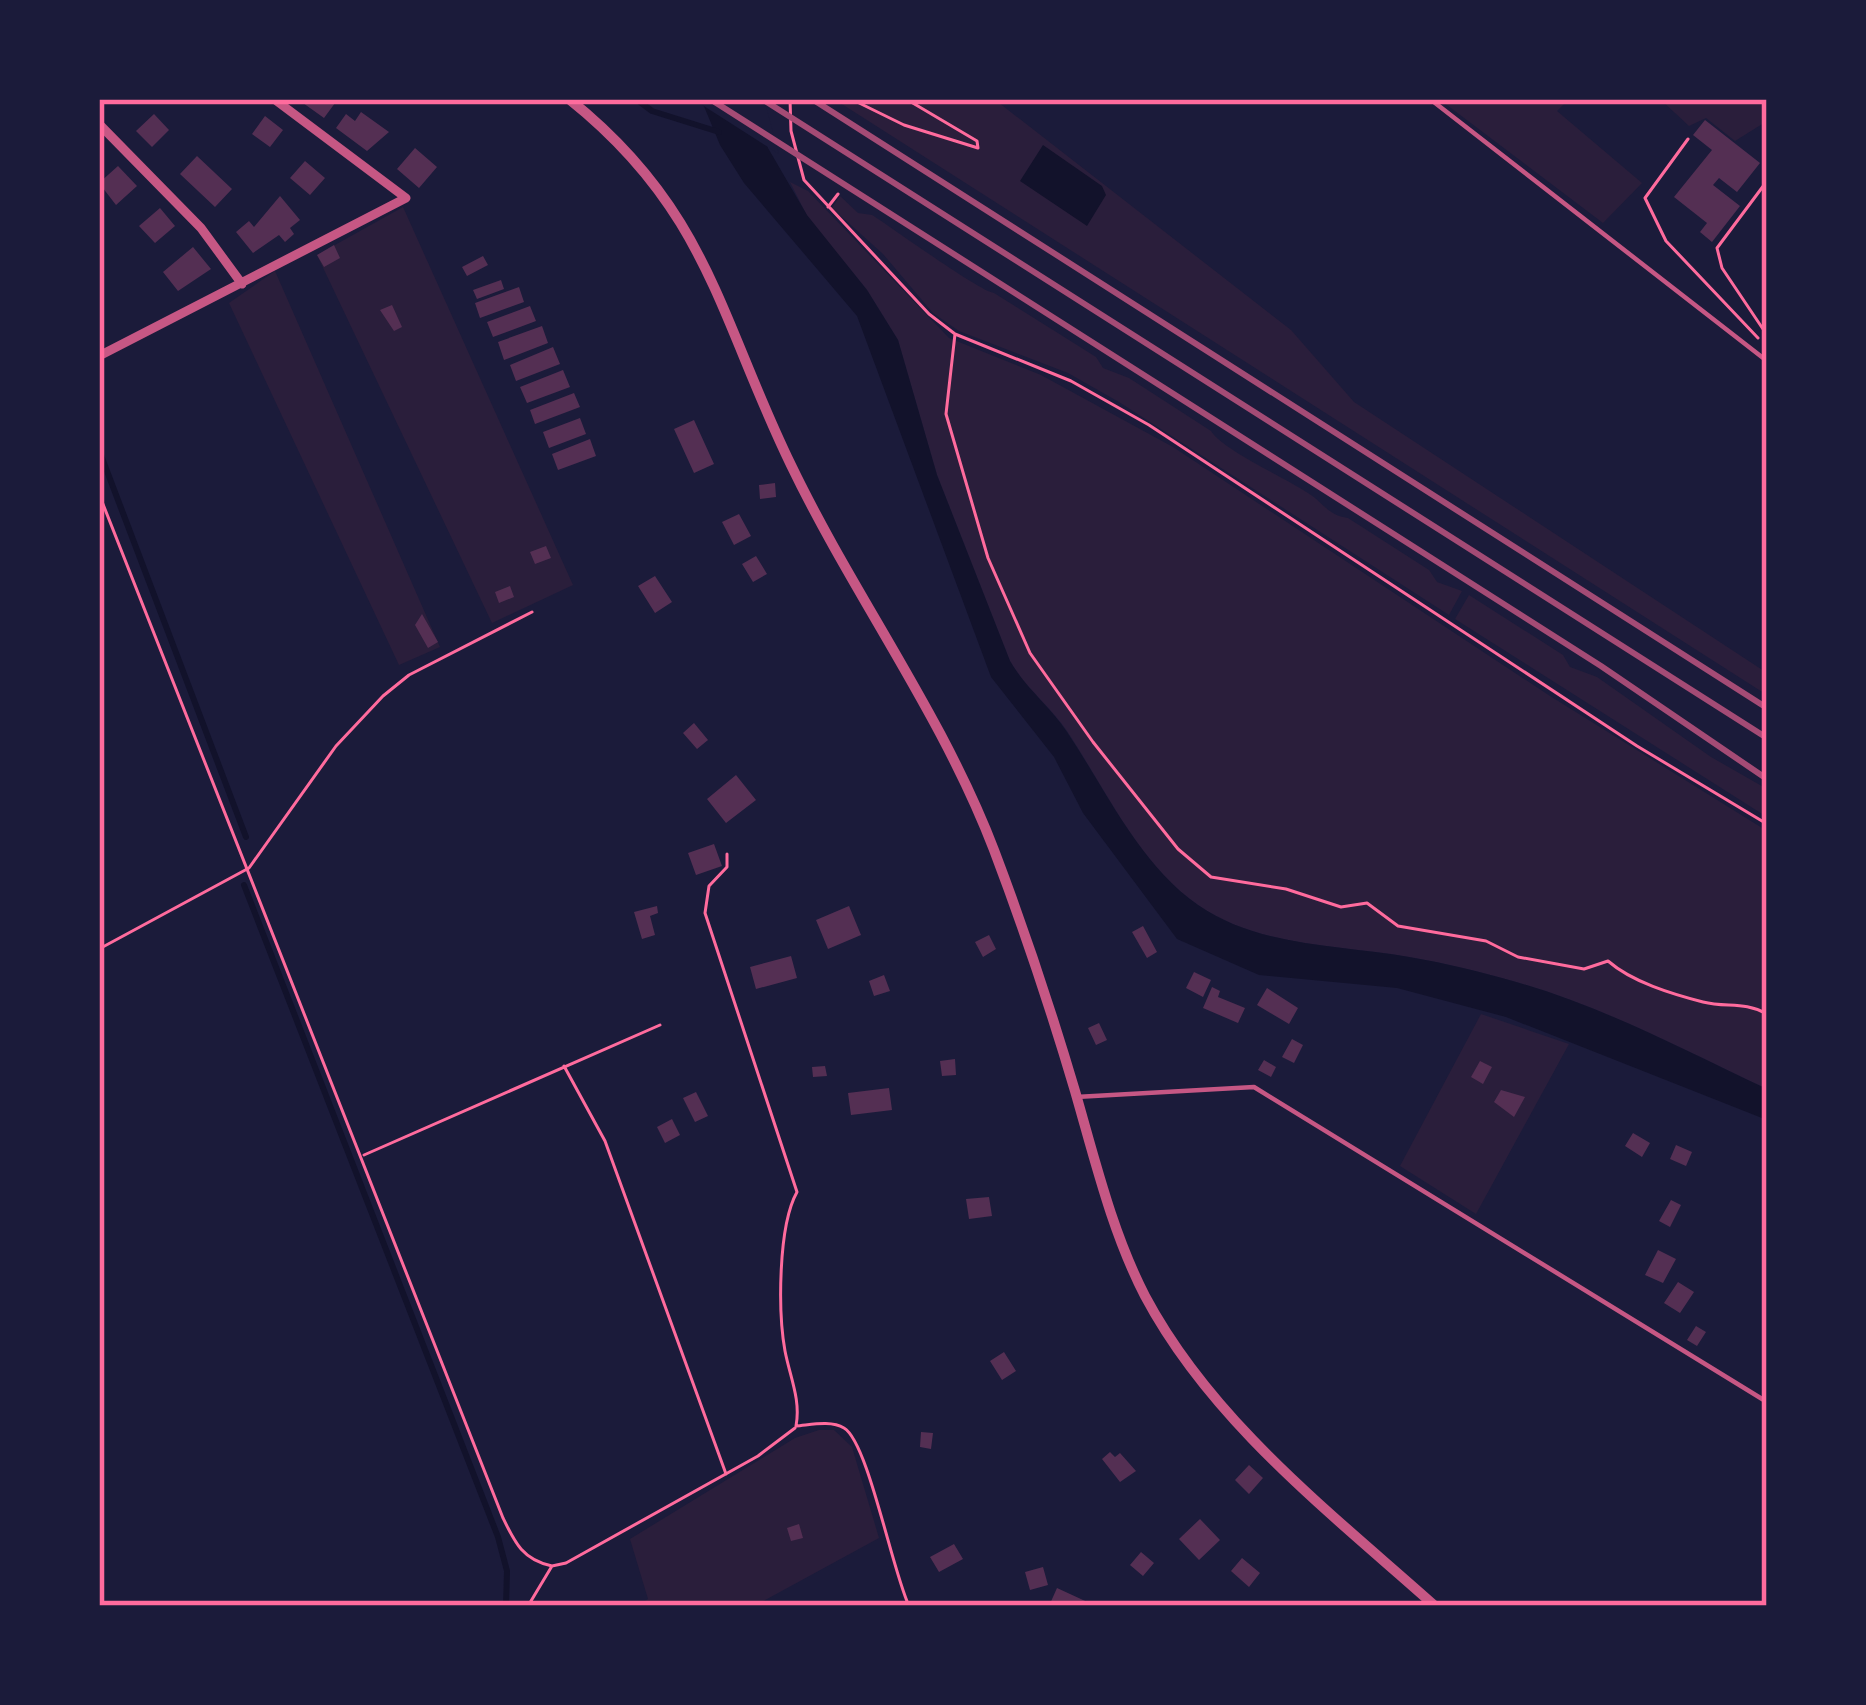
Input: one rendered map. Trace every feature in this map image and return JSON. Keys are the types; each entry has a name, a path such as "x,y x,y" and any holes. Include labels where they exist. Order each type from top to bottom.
{"street":[{"path":"99,356 406,198 274,99"},
{"path":"569,99 635,157 711,271 791,466 976,808 1129,1261 1165,1330 1264,1450 1435,1606"},
{"path":"99,124 201,228 242,284"}],"lane":[{"path":"1430,99 1767,361"},
{"path":"1076,1096 1254,1087 1767,1402"}],"path":[{"path":"790,99 791,131 804,181 955,334 1071,381 1149,424 1637,746 1767,824"},
{"path":"851,99 904,124 978,148 976,141 906,99"},
{"path":"1688,140 1645,198 1666,241 1767,348"},
{"path":"1767,181 1717,248 1722,268 1767,335"},
{"path":"827,208 838,194"},
{"path":"955,334 945,393 952,449 988,558 1030,653 1160,828 1211,877 1286,889 1341,908 1367,903 1399,926 1486,941 1518,957 1565,967 1584,969 1608,961 1624,975 1680,997 1745,1003 1767,1014"},
{"path":"99,494 503,1518 518,1548 535,1562 566,1563 787,1438 796,1426 800,1409 781,1320 784,1216 796,1192 705,913 709,886 727,867 727,854"},
{"path":"99,949 249,868 357,719 402,679 532,612"},
{"path":"362,1155 660,1025"},
{"path":"564,1066 605,1141 726,1474"},
{"path":"796,1426 832,1424 861,1445 892,1569 909,1606"},
{"path":"528,1606 552,1566"}],"shaded area":[{"path":"701,99 758,99 768,148 807,215 867,290 898,340 937,475 1010,661 1067,732 1141,848 1177,888 1221,919 1273,937 1449,965 1580,1004 1767,1089 1767,1120 1506,1017 1397,988 1259,975 1177,939 1083,813 1054,757 991,677 857,316 744,183 720,145"},
{"path":"834,99 994,99 1291,330 1354,402 1767,673 1767,695"},
{"path":"1439,99 1569,99 1557,111 1642,183 1603,223"},
{"path":"1660,99 1767,99 1767,121 1735,141 1706,118 1689,126"},
{"path":"1043,145 1102,186 1106,195 1087,226 1020,181"},
{"path":"790,182 808,191 949,338 1041,375 1173,447 1550,696 1767,831 1767,1089 1643,1030 1548,992 1436,962 1273,937 1221,919 1177,888 1141,847 1067,731 1010,661 937,475 898,340 867,290 807,216"},
{"path":"840,196 858,213 872,215 1096,357 1103,368 1129,378 1241,455 1429,570 1437,582 1462,591 1449,615 1119,402 1068,373 959,331 933,313 883,254 832,208"},
{"path":"403,207 573,585 492,623 317,255"},
{"path":"275,271 440,647 399,665 229,303"},
{"path":"1469,595 1563,655 1570,667 1597,677 1711,757 1767,789 1767,817 1455,619"},
{"path":"1481,1014 1569,1044 1476,1214 1400,1166"},
{"path":"834,1430 852,1447 879,1538 754,1606 637,1606 648,1599 630,1539 795,1438"}],"pier":[{"path":"764,99 779,154 696,101"}],"building":[{"path":"306,99 338,99 324,118 303,103"},
{"path":"361,112 389,132 367,151 336,128 346,114 355,121"},
{"path":"154,114 169,130 152,147 136,131"},
{"path":"265,116 283,130 270,147 252,134"},
{"path":"1705,120 1760,163 1737,192 1719,178 1713,185 1740,206 1712,242 1700,232 1707,223 1674,197 1712,150 1693,135"},
{"path":"415,148 437,167 419,188 397,169"},
{"path":"197,156 232,189 215,207 180,174"},
{"path":"305,161 325,178 310,195 290,178"},
{"path":"118,166 137,186 116,205 99,183"},
{"path":"280,196 300,220 290,228 294,234 285,242 279,235 253,253 236,232 249,221 254,227"},
{"path":"160,208 175,226 155,243 139,226"},
{"path":"334,245 340,258 324,267 317,255"},
{"path":"193,247 211,269 178,291 163,272"},
{"path":"483,256 488,265 467,276 462,267"},
{"path":"501,280 504,289 477,299 473,290"},
{"path":"519,287 524,302 480,318 475,303"},
{"path":"392,305 402,327 394,331 380,310"},
{"path":"530,306 536,321 493,337 487,322"},
{"path":"542,326 548,343 504,360 498,342"},
{"path":"553,347 560,364 516,381 510,365"},
{"path":"563,370 570,387 527,403 520,387"},
{"path":"574,393 580,407 535,424 530,410"},
{"path":"580,418 586,434 549,448 543,432"},
{"path":"694,420 714,464 694,473 674,429"},
{"path":"590,439 596,456 558,470 552,454"},
{"path":"775,483 776,497 760,499 759,485"},
{"path":"739,514 751,536 734,545 722,522"},
{"path":"546,546 551,558 535,564 530,552"},
{"path":"756,556 767,574 753,582 742,564"},
{"path":"655,576 672,602 655,613 638,586"},
{"path":"510,586 514,597 499,603 495,592"},
{"path":"422,614 438,642 428,648 415,625"},
{"path":"694,723 708,740 697,749 683,733"},
{"path":"736,775 756,800 726,823 707,799"},
{"path":"714,844 722,866 696,875 688,853"},
{"path":"657,906 658,913 650,916 655,935 642,939 634,912"},
{"path":"849,906 861,935 828,949 816,920"},
{"path":"1143,926 1157,952 1147,958 1132,932"},
{"path":"989,935 996,949 983,957 975,942"},
{"path":"791,956 797,978 756,989 750,967"},
{"path":"1194,972 1211,980 1203,997 1186,988"},
{"path":"884,975 890,991 874,996 869,981"},
{"path":"1212,987 1220,991 1218,997 1245,1008 1238,1023 1203,1008"},
{"path":"1267,988 1298,1008 1289,1024 1257,1005"},
{"path":"1099,1023 1107,1040 1096,1045 1088,1028"},
{"path":"1292,1039 1303,1045 1294,1063 1282,1057"},
{"path":"955,1059 956,1075 942,1076 940,1061"},
{"path":"1264,1060 1276,1067 1271,1077 1258,1070"},
{"path":"1480,1061 1492,1067 1483,1084 1471,1077"},
{"path":"825,1066 827,1076 813,1077 812,1067"},
{"path":"889,1088 892,1110 851,1115 848,1093"},
{"path":"1501,1090 1525,1097 1514,1117 1494,1102"},
{"path":"696,1092 708,1116 695,1122 683,1098"},
{"path":"672,1119 680,1135 665,1143 657,1127"},
{"path":"1633,1133 1650,1143 1642,1157 1625,1146"},
{"path":"1676,1145 1692,1152 1686,1166 1670,1159"},
{"path":"989,1197 992,1216 969,1219 966,1199"},
{"path":"1671,1200 1681,1205 1670,1227 1659,1221"},
{"path":"1658,1250 1676,1259 1663,1283 1645,1275"},
{"path":"1678,1282 1694,1292 1680,1313 1664,1303"},
{"path":"1696,1326 1706,1332 1697,1346 1687,1340"},
{"path":"1004,1352 1016,1371 1002,1380 990,1361"},
{"path":"921,1432 933,1433 931,1449 920,1447"},
{"path":"1110,1452 1115,1457 1120,1453 1136,1471 1120,1482 1102,1459"},
{"path":"1249,1465 1263,1478 1249,1494 1235,1480"},
{"path":"1200,1519 1220,1540 1199,1560 1179,1539"},
{"path":"799,1524 803,1538 791,1541 787,1528"},
{"path":"954,1544 963,1559 939,1572 930,1557"},
{"path":"1141,1552 1154,1563 1143,1576 1130,1565"},
{"path":"1242,1558 1260,1573 1249,1587 1231,1571"},
{"path":"1043,1567 1048,1585 1030,1590 1025,1572"},
{"path":"1057,1588 1096,1606 1049,1606"}],"waterway":[{"path":"636,99 652,111 719,132"},
{"path":"99,450 246,837"},
{"path":"244,885 498,1537 507,1571 506,1606"}],"railway":[{"path":"710,99 1601,666 1767,779"},
{"path":"762,99 1767,738"},
{"path":"812,99 1767,708"}]}
